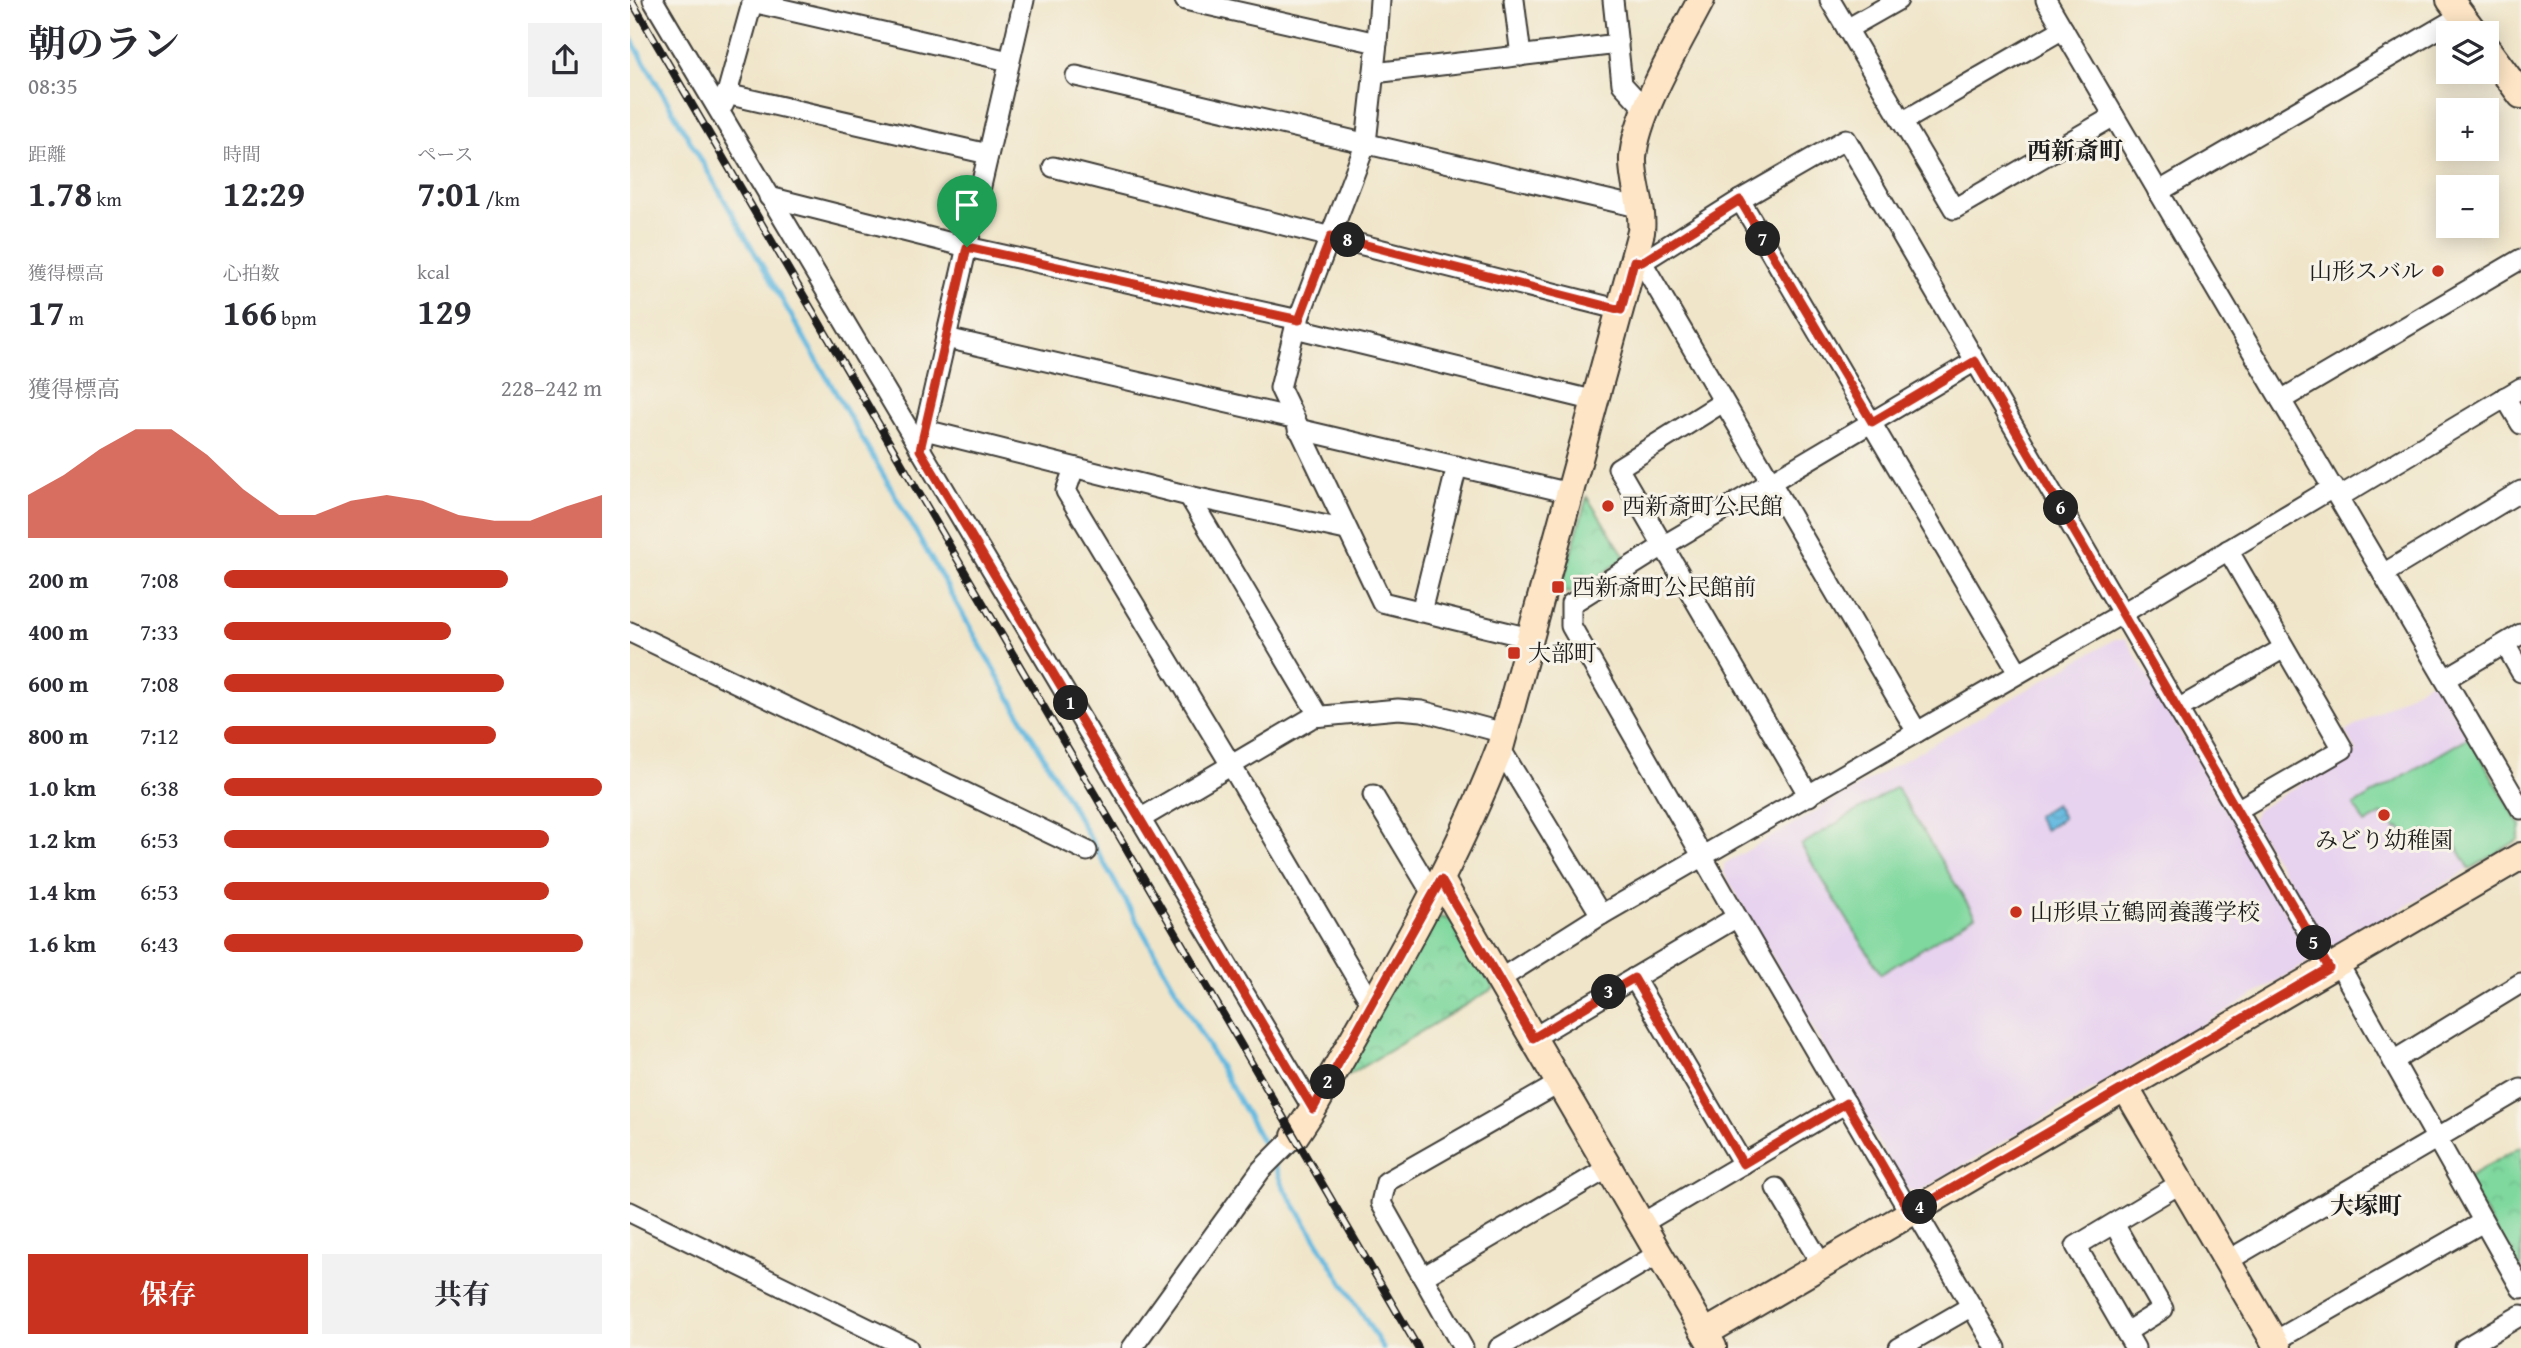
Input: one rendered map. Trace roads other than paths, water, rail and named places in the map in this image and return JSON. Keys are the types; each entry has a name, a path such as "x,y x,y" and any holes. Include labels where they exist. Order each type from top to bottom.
{"street":[{"path":"653,0 1313,1109"},
{"path":"920,450 1024,0"},
{"path":"1185,0 1377,43"},
{"path":"1380,0 1366,143 1297,324 1280,388 1382,602 1530,638"},
{"path":"1514,0 1521,56"},
{"path":"1613,0 1622,84 1646,110"},
{"path":"1132,1348 1261,1170 1295,1136 1313,1109 1437,888 1474,812 1502,741 1621,310 1638,261 1642,208 1633,159 1638,132 1646,110 1701,0"},
{"path":"1829,0 1954,209 2114,116"},
{"path":"1847,29 1898,0"},
{"path":"2046,0 2521,809"},
{"path":"721,116 752,1 1010,61"},
{"path":"2158,192 2463,16"},
{"path":"1902,122 2063,29"},
{"path":"1374,73 1618,44"},
{"path":"2499,65 2521,95"},
{"path":"1076,76 1642,208"},
{"path":"726,94 988,154"},
{"path":"1638,261 1846,139 2237,810 2393,1061 2521,1288"},
{"path":"1053,167 1621,310"},
{"path":"769,197 967,247 1297,324 1596,401"},
{"path":"1740,200 2018,672"},
{"path":"2281,400 2521,260"},
{"path":"1638,261 1917,732"},
{"path":"946,338 1570,492"},
{"path":"1975,361 1663,545 1571,604 1571,626 1846,1103 1996,1348"},
{"path":"1500,979 1601,915 2228,550 2513,392 2521,424"},
{"path":"1723,402 1618,468 1809,796"},
{"path":"925,430 1189,496 1346,530"},
{"path":"1422,612 1457,466"},
{"path":"1074,468 1066,491 1372,1005"},
{"path":"2383,574 2521,491"},
{"path":"1189,496 1319,716"},
{"path":"2228,550 2343,749 2237,810"},
{"path":"630,632 1087,851"},
{"path":"2445,679 2513,639 2521,672"},
{"path":"2178,709 2284,648"},
{"path":"1140,819 1313,717 1398,709 1422,711 1502,741 1601,915"},
{"path":"1373,795 1500,979 1706,1342 1822,1265 2521,856"},
{"path":"1533,1038 1737,917"},
{"path":"1634,978 1743,1164"},
{"path":"2393,1061 2521,983"},
{"path":"1463,1348 1381,1203 1386,1182 1559,1084"},
{"path":"2125,1087 2276,1346 2483,1222"},
{"path":"2227,1261 2521,1089"},
{"path":"1641,1224 1846,1103"},
{"path":"1423,1277 1608,1168"},
{"path":"2114,1224 2163,1309 2131,1340 2076,1246 2181,1183"},
{"path":"1776,1188 1822,1265"},
{"path":"630,1212 908,1348"},
{"path":"1499,1348 1658,1254"},
{"path":"1899,1348 1972,1306"},
{"path":"2465,1348 2521,1315"}],"water":[{"path":"2055,804 2063,818 2045,830 2036,816"}],"waterway":[{"path":"630,37 888,483 1270,1155"},
{"path":"1274,1164 1283,1186 1383,1348"}],"railway":[{"path":"631,0 1418,1348"}],"place":[{"name":"山形スバル","path":"2438,271"},
{"name":"西新斎町公民館","path":"1608,506"},
{"name":"西新斎町公民館前","path":"1558,587"},
{"name":"大部町","path":"1514,653"},
{"name":"みどり幼稚園","path":"2384,815"},
{"name":"山形県立鶴岡養護学校","path":"2016,912"}],"district":[{"name":"西新斎町","path":"2075,151"},
{"name":"大塚町","path":"2366,1206"}]}
